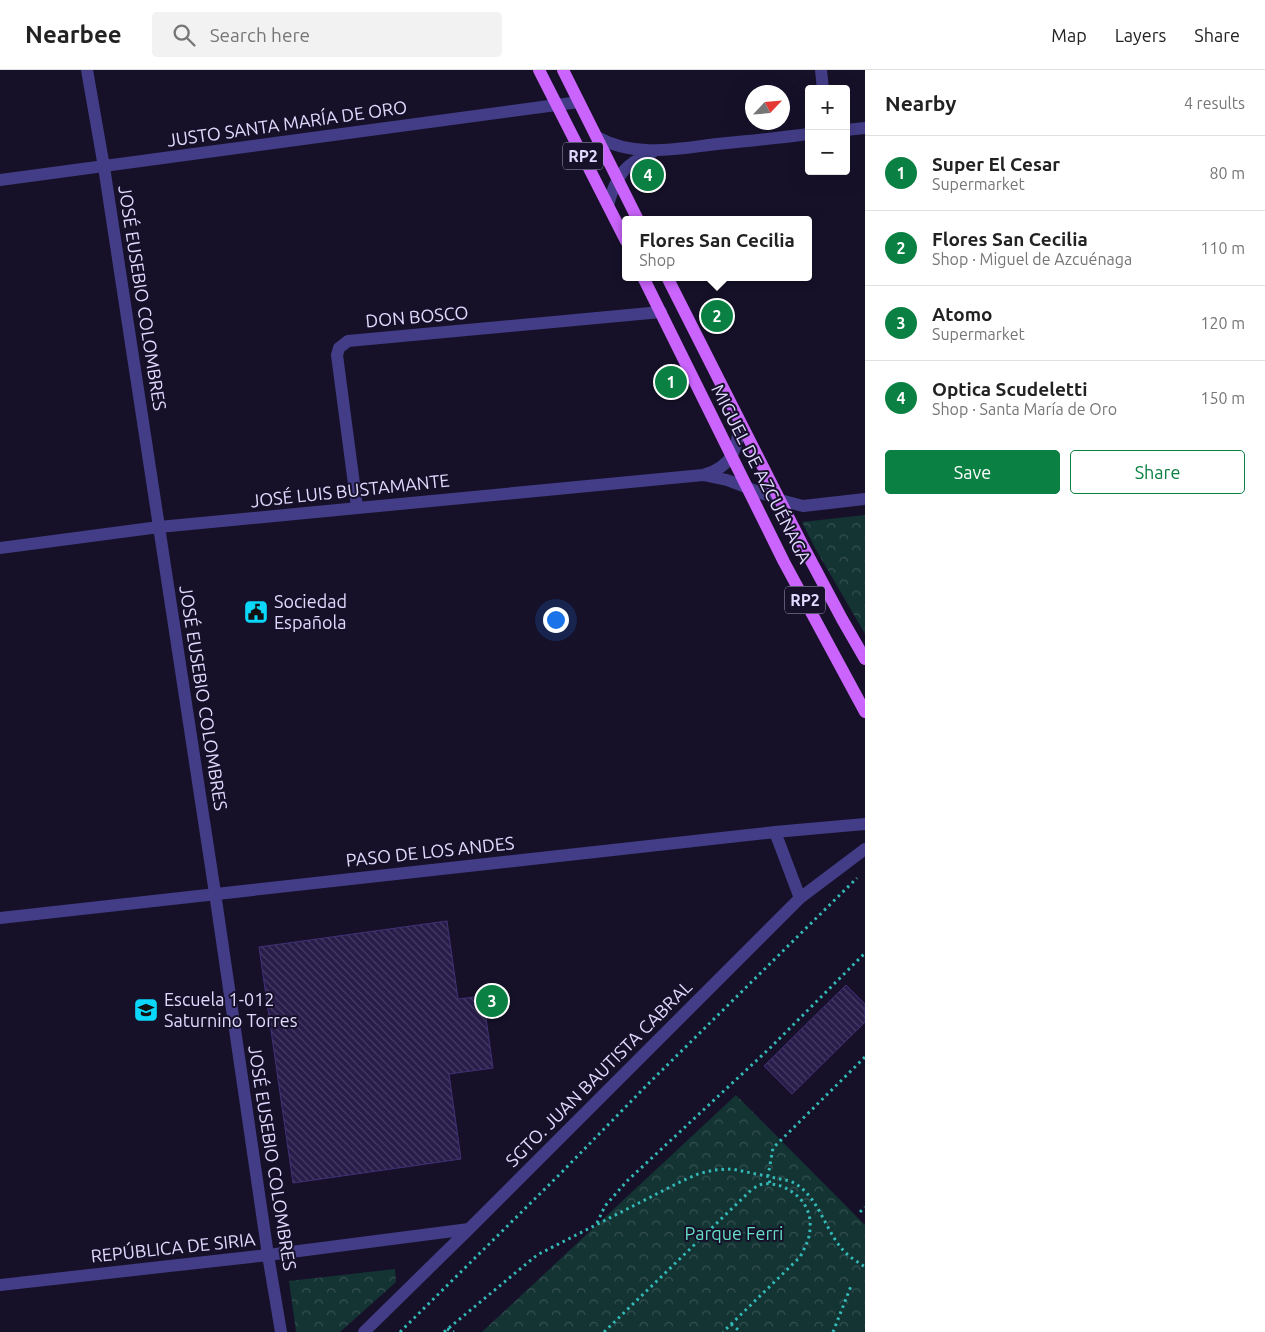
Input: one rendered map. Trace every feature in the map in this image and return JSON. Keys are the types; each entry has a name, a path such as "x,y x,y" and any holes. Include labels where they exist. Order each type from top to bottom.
{"main road":[{"name":"RP2","path":"539,70 622,233"},
{"name":"RP2","path":"563,70 636,216"},
{"name":"MIGUEL DE AZCUÉNAGA","path":"646,281 784,562 865,712"},
{"name":"MIGUEL DE AZCUÉNAGA","path":"669,281 780,500 842,619 865,658"}],"street":[{"name":"JOSÉ EUSEBIO COLOMBRES","path":"87,70 104,167 281,1332"},
{"path":"821,70 823,85"},
{"name":"JUSTO SANTA MARÍA DE ORO","path":"0,180 579,102"},
{"path":"850,130 865,128"},
{"path":"597,137 626,148 655,151 805,134"},
{"path":"608,205 618,178 627,167 632,162 655,151"},
{"name":"DON BOSCO","path":"356,507 337,354 339,348 348,341 661,312"},
{"path":"732,456 739,433 738,418"},
{"name":"JOSÉ LUIS BUSTAMANTE","path":"0,548 159,527 703,475 714,472 732,456"},
{"name":"JOSÉ LUIS BUSTAMANTE","path":"703,475 727,480 780,500 803,506 865,499"},
{"name":"PASO DE LOS ANDES","path":"0,918 775,832 865,824"},
{"path":"775,832 800,898"},
{"name":"SGTO. JUAN BAUTISTA CABRAL","path":"364,1332 800,898 865,848"},
{"name":"REPÚBLICA DE SIRIA","path":"0,1284 268,1255 469,1229"}],"path":[{"path":"400,1332 861,874"},
{"path":"597,1224 605,1206 627,1181 770,1048 865,954"},
{"path":"770,1183 768,1176 773,1148 865,1057"},
{"path":"445,1330 537,1255 682,1181 714,1170 732,1169 799,1184 809,1195 843,1250 865,1267"},
{"path":"604,1332 746,1194 759,1185 770,1183 787,1188 802,1200 809,1214 808,1241 800,1256 723,1332"},
{"path":"860,1212 865,1207"},
{"path":"833,1332 852,1286"},
{"path":"731,1324 741,1332"},
{"path":"445,1330 454,1332"}],"green space":[{"path":"865,515 865,634 802,522"},
{"name":"Parque Ferri","path":"736,1095 865,1225 865,1332 482,1332"},
{"path":"395,1269 396,1282 340,1332 296,1332 289,1281"}],"building":[{"path":"447,921 458,999 483,996 493,1068 449,1074 461,1159 293,1183 259,947"},
{"path":"846,985 865,1004 865,1022 792,1094 764,1066"}],"place":[{"name":"Optica Scudeletti","path":"648,175"},
{"name":"Flores San Cecilia","path":"717,316"},
{"name":"Super El Cesar","path":"671,382"},
{"name":"Sociedad Española","path":"256,612"},
{"name":"Atomo","path":"492,1001"},
{"name":"Escuela 1-012 Saturnino Torres","path":"146,1010"}]}
